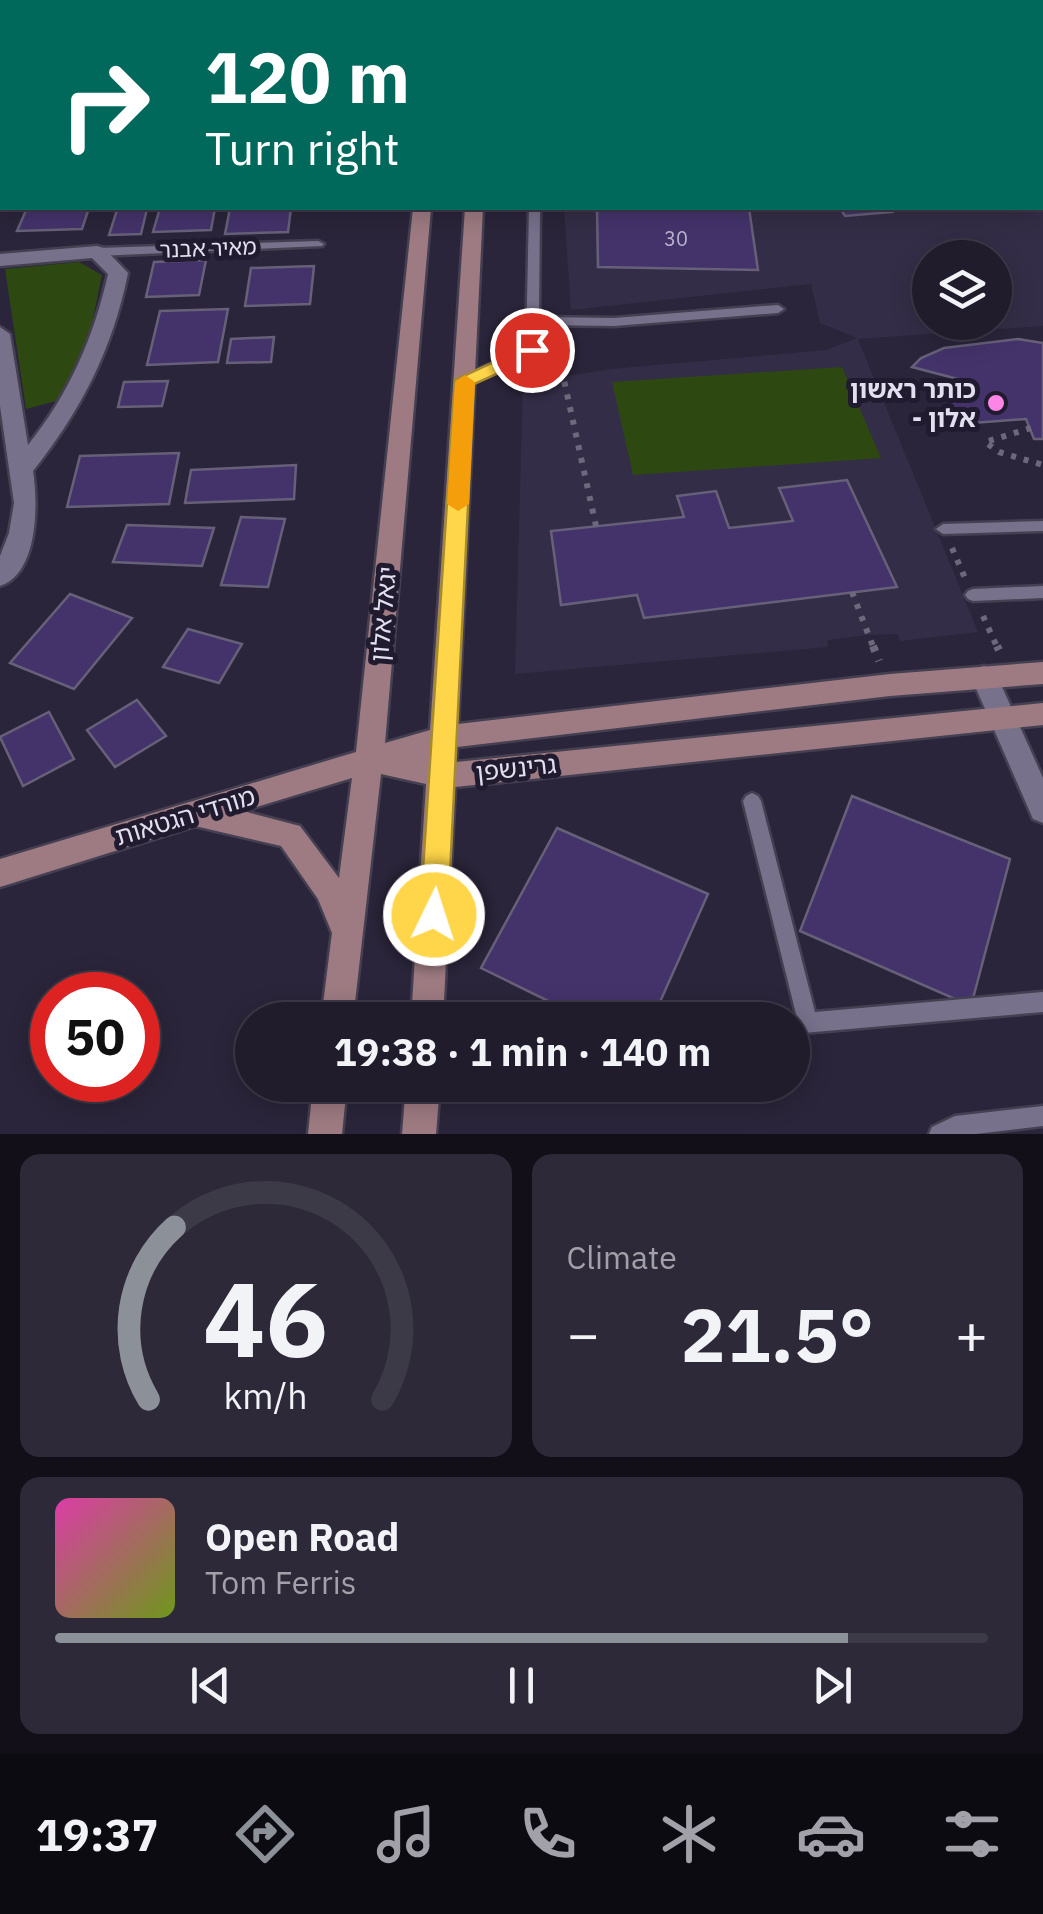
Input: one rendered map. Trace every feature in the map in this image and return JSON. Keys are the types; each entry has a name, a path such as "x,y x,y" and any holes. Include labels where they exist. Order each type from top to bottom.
{"main road":[{"name":"יגאל אלון","path":"338,1002 369,758 422,210"},
{"path":"428,1002 474,210"},
{"name":"גרינשפן","path":"369,758 445,737 890,685 1043,672"},
{"name":"גרינשפן","path":"369,758 444,776 1043,714"},
{"name":"מורדי הגטאות","path":"0,872 369,758"},
{"path":"192,813 290,835 330,890 346,929"},
{"path":"325,1134 328,1102"},
{"path":"419,1134 422,1102"}],"street":[{"name":"מאיר אבנר","path":"0,260 97,252"},
{"path":"22,468 55,430 75,398 104,330 118,273 97,252"},
{"path":"0,334 22,468 24,529 16,554 0,576"},
{"path":"984,677 1043,810"}],"lane":[{"path":"465,380 532,350 534,210"},
{"name":"מאיר אבנר","path":"97,252 318,244"},
{"path":"532,321 614,322 778,308"},
{"path":"943,529 1043,526"},
{"path":"974,595 1043,592"},
{"path":"752,801 795,1002"},
{"path":"810,1022 1043,1002"},
{"path":"939,1134 955,1126 1043,1116"}],"path":[{"path":"578,210 597,212"},
{"path":"561,321 562,371 596,526"},
{"path":"1031,428 985,442 999,452 1043,466"},
{"path":"852,592 890,685"}],"shaded area":[{"path":"564,210 1043,210 1043,326 1012,328 1012,240 912,240 912,335 858,339 978,632 900,641 898,634 868,635 827,640 828,647 515,674 523,383 612,369 826,350 857,338 820,323 811,284 571,310"}],"green space":[{"path":"79,262 102,275 90,333 64,399 26,409 5,269"},
{"path":"842,367 881,458 633,475 612,382"}],"building":[{"path":"26,210 88,210 82,229 17,231"},
{"path":"117,210 147,210 141,234 109,235"},
{"path":"159,210 215,210 211,230 153,232"},
{"path":"230,210 291,210 288,232 225,234"},
{"path":"597,210 749,210 758,270 598,267"},
{"path":"841,210 892,212 845,216"},
{"path":"206,260 199,295 146,297 154,262"},
{"path":"314,266 310,304 245,306 251,268"},
{"path":"228,309 218,362 147,365 160,311"},
{"path":"274,337 271,362 227,363 231,339"},
{"name":"כותר ראשון - אלון","path":"1012,340 1043,343 1043,439 1034,439 1026,419 960,424 942,387 973,383 912,367 921,358 944,348"},
{"path":"168,381 162,406 118,407 124,382"},
{"path":"179,453 169,504 67,507 80,456"},
{"path":"296,465 294,499 185,503 191,470"},
{"path":"847,480 897,587 644,618 637,595 561,605 551,531 684,517 677,496 716,491 729,528 793,521 779,488"},
{"path":"241,517 285,519 268,587 221,585"},
{"path":"127,525 214,528 202,566 113,562"},
{"path":"70,594 132,618 74,689 10,663"},
{"path":"188,629 242,644 219,683 163,667"},
{"path":"137,700 166,736 115,767 87,730"},
{"path":"49,712 74,759 23,786 0,737"},
{"path":"852,796 1010,859 971,1006 800,931"},
{"path":"557,828 708,894 660,1002 550,1002 481,968"}],"slow traffic":[{"path":"458,504 465,382"}],"place":[{"name":"כותר ראשון - אלון","path":"996,403"}],"route":[{"path":"434,915 465,380 532,350"}]}
